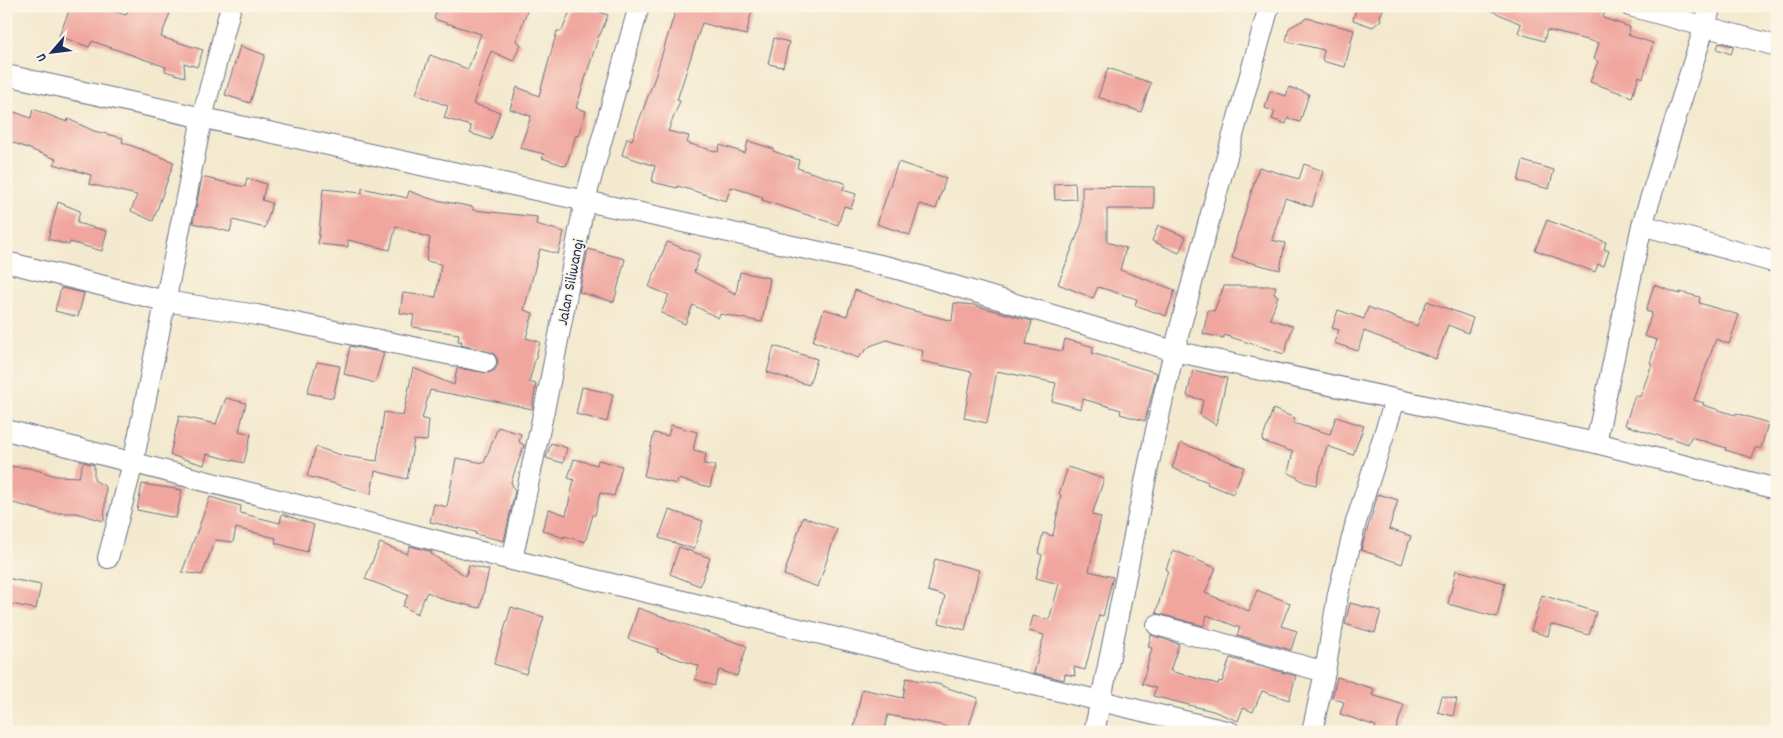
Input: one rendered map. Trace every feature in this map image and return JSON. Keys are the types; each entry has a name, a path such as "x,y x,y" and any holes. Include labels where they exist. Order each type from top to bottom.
{"street":[{"path":"108,558 133,463 202,118 231,6"},
{"name":"Jalan Siliwangi","path":"512,560 550,382 585,200 639,6"},
{"path":"1094,732 1139,506 1174,351 1269,6"},
{"path":"1630,6 1777,46"},
{"path":"1596,443 1642,225 1711,6"},
{"path":"6,75 894,268 1174,351 1596,443 1777,489"},
{"path":"1642,225 1777,263"},
{"path":"6,262 165,301 257,315 486,362"},
{"path":"1312,732 1326,672 1338,594 1356,522 1395,400"},
{"path":"6,430 512,560 1230,732"},
{"path":"1156,625 1326,672"}],"building":[{"path":"71,6 94,6 126,15 129,6 151,6 170,13 161,37 203,50 197,67 184,63 185,77 165,71 166,67 92,41 89,47 59,36"},
{"path":"438,6 529,6 516,41 521,44 513,61 491,51 473,104 500,112 491,140 470,133 471,126 444,118 448,106 416,94 430,55 468,69 481,34 434,19"},
{"path":"572,6 584,6 608,15 599,35 576,108 586,111 579,136 576,135 566,166 542,158 544,154 520,148 531,116 510,109 517,87 539,96 557,31 562,31"},
{"path":"677,6 753,6 746,35 702,23 677,100 680,101 668,131 689,136 687,143 718,152 720,145 745,153 748,141 774,149 773,151 799,160 797,168 845,183 843,190 856,194 851,208 844,206 838,225 762,200 763,197 731,187 726,201 678,186 677,188 652,182 655,166 622,155 627,138 632,140 655,77"},
{"path":"1357,6 1385,6 1380,16 1381,20 1373,27 1353,20"},
{"path":"1481,6 1606,6 1603,18 1630,27 1628,35 1653,43 1643,78 1639,76 1632,97 1590,82 1598,61 1594,59 1599,43 1547,30 1544,41 1518,33 1521,24"},
{"path":"1307,18 1354,30 1345,67 1322,61 1324,50 1286,41 1289,28"},
{"path":"774,38 789,42 783,67 768,64"},
{"path":"1719,43 1734,46 1731,54 1717,49"},
{"path":"240,46 265,55 250,103 225,95"},
{"path":"1108,68 1151,83 1141,112 1098,97"},
{"path":"1289,87 1309,94 1300,122 1288,118 1286,124 1272,119 1275,112 1265,108 1270,91 1286,96"},
{"path":"6,109 31,118 33,109 67,122 68,119 94,131 123,138 122,142 174,162 153,221 131,211 137,195 89,184 91,175 54,164 56,159 6,140"},
{"path":"1523,161 1554,170 1549,189 1518,181"},
{"path":"898,162 946,178 936,209 920,204 910,235 877,224"},
{"path":"1304,164 1323,171 1312,207 1285,198 1272,240 1285,243 1280,270 1232,258 1238,232 1259,167 1299,179"},
{"path":"202,177 245,187 247,178 266,184 262,200 272,203 265,228 233,220 230,232 193,223"},
{"path":"1075,183 1076,199 1055,200 1054,184"},
{"path":"1082,186 1154,187 1154,209 1107,209 1107,242 1126,248 1120,270 1175,290 1166,316 1135,305 1137,299 1098,287 1093,298 1058,284 1082,223"},
{"path":"362,188 407,198 409,191 431,199 473,207 473,210 537,217 536,224 564,232 558,254 540,249 524,310 533,313 526,338 540,342 529,382 536,384 532,409 467,395 467,397 430,390 422,419 429,420 427,441 414,440 407,479 375,471 371,494 307,476 316,447 344,456 377,461 384,412 403,416 413,368 454,385 457,368 489,373 495,370 498,364 497,358 493,353 461,345 462,341 458,341 459,334 412,327 414,315 400,313 403,293 436,297 441,264 426,261 430,238 396,226 390,250 348,240 348,247 318,244 323,189 362,193"},
{"path":"58,202 80,211 77,223 107,231 102,251 70,242 69,245 48,239"},
{"path":"1547,220 1606,242 1604,249 1609,251 1604,266 1598,264 1595,272 1535,250"},
{"path":"1158,225 1186,237 1179,253 1152,241"},
{"path":"667,242 700,255 694,272 736,294 740,272 770,278 762,322 720,314 718,318 693,305 685,324 661,313 669,295 649,287"},
{"path":"588,249 625,259 614,302 579,292"},
{"path":"1654,285 1680,294 1680,292 1700,297 1699,303 1739,315 1729,344 1716,339 1694,400 1704,403 1703,405 1735,415 1736,413 1768,423 1761,448 1755,448 1752,458 1691,437 1688,444 1625,425 1635,395 1640,397 1652,364 1650,363 1657,340 1644,336 1652,313 1646,311"},
{"path":"1224,286 1276,286 1274,294 1278,296 1270,319 1293,326 1284,354 1224,335 1224,338 1203,334 1208,310 1214,311"},
{"path":"61,288 84,293 78,317 55,311"},
{"path":"855,290 907,309 952,321 954,303 974,305 1032,321 1026,344 1062,351 1065,339 1094,347 1092,353 1157,373 1145,421 1120,414 1121,410 1083,399 1081,409 1052,401 1056,383 997,371 987,423 964,418 972,372 921,361 923,351 887,340 870,346 858,358 813,341 824,309 847,316"},
{"path":"1427,301 1473,318 1468,333 1448,325 1436,359 1364,331 1358,351 1334,343 1339,330 1332,328 1338,310 1364,319 1368,307 1417,326"},
{"path":"350,346 384,353 375,383 344,374"},
{"path":"774,346 817,359 809,385 767,372"},
{"path":"317,362 340,366 333,398 307,393"},
{"path":"1193,370 1227,378 1216,425 1200,415 1203,400 1187,396"},
{"path":"582,387 613,394 607,422 576,414"},
{"path":"226,398 246,403 239,431 251,434 244,463 207,454 204,465 170,455 179,416 216,424"},
{"path":"1273,409 1295,418 1293,423 1330,434 1336,417 1364,426 1353,455 1327,446 1316,485 1304,482 1288,472 1293,452 1262,441"},
{"path":"671,425 697,432 693,450 706,453 704,464 715,466 710,487 678,479 677,484 644,476 654,433 668,436"},
{"path":"498,427 521,434 519,442 524,445 511,482 515,491 504,541 475,534 476,532 430,522 434,504 447,507 456,458 484,463"},
{"path":"551,443 567,448 563,463 546,458"},
{"path":"1181,443 1244,467 1233,494 1172,468"},
{"path":"574,459 597,465 598,460 622,466 614,496 600,493 595,515 593,515 585,542 564,536 564,538 542,530 549,509 566,515 574,480 568,478"},
{"path":"83,462 94,465 94,480 106,487 104,521 76,513 51,513 6,501 6,466 30,468 56,476 79,477"},
{"path":"1068,467 1104,479 1092,515 1101,517 1089,571 1113,577 1103,616 1099,615 1085,670 1074,667 1075,676 1065,674 1064,680 1034,673 1044,635 1029,631 1033,616 1049,620 1059,584 1036,578 1042,555 1038,553 1043,533 1053,536 1061,495 1059,494"},
{"path":"142,484 182,490 176,518 137,510"},
{"path":"1378,494 1398,500 1389,529 1411,536 1402,564 1361,550"},
{"path":"210,497 241,506 240,513 280,523 282,514 314,525 307,552 275,543 276,538 236,528 233,542 215,540 202,575 182,572"},
{"path":"669,510 703,521 694,549 659,538"},
{"path":"803,517 837,529 818,587 784,575"},
{"path":"380,543 407,554 410,546 432,552 431,554 466,576 469,565 489,570 480,608 445,600 427,592 417,614 403,606 408,595 365,579"},
{"path":"679,547 710,558 700,586 670,574"},
{"path":"1173,550 1216,568 1205,593 1249,611 1257,590 1290,603 1281,626 1297,631 1291,650 1237,635 1240,628 1207,615 1204,626 1156,613 1168,570 1166,569"},
{"path":"935,559 979,570 965,630 939,623 945,596 928,591"},
{"path":"1456,570 1505,583 1497,617 1448,604"},
{"path":"6,578 41,585 36,609 6,603"},
{"path":"1542,595 1596,612 1589,635 1551,624 1548,636 1531,631"},
{"path":"1350,603 1381,611 1375,633 1345,624"},
{"path":"511,607 544,617 526,674 494,664"},
{"path":"638,608 747,646 737,676 719,670 714,686 695,679 699,666 657,652 658,649 628,639"},
{"path":"1151,635 1179,644 1170,671 1218,684 1219,681 1222,682 1230,658 1296,676 1289,700 1262,691 1253,712 1243,708 1238,721 1213,711 1153,696 1156,688 1142,684 1152,648 1148,647"},
{"path":"1337,677 1374,689 1372,695 1404,705 1395,732 1374,732 1376,726 1340,714 1344,702 1332,698"},
{"path":"906,678 942,685 978,698 967,732 888,715 884,732 853,732 862,689 903,698"},
{"path":"1442,696 1457,699 1453,716 1438,712"}]}
